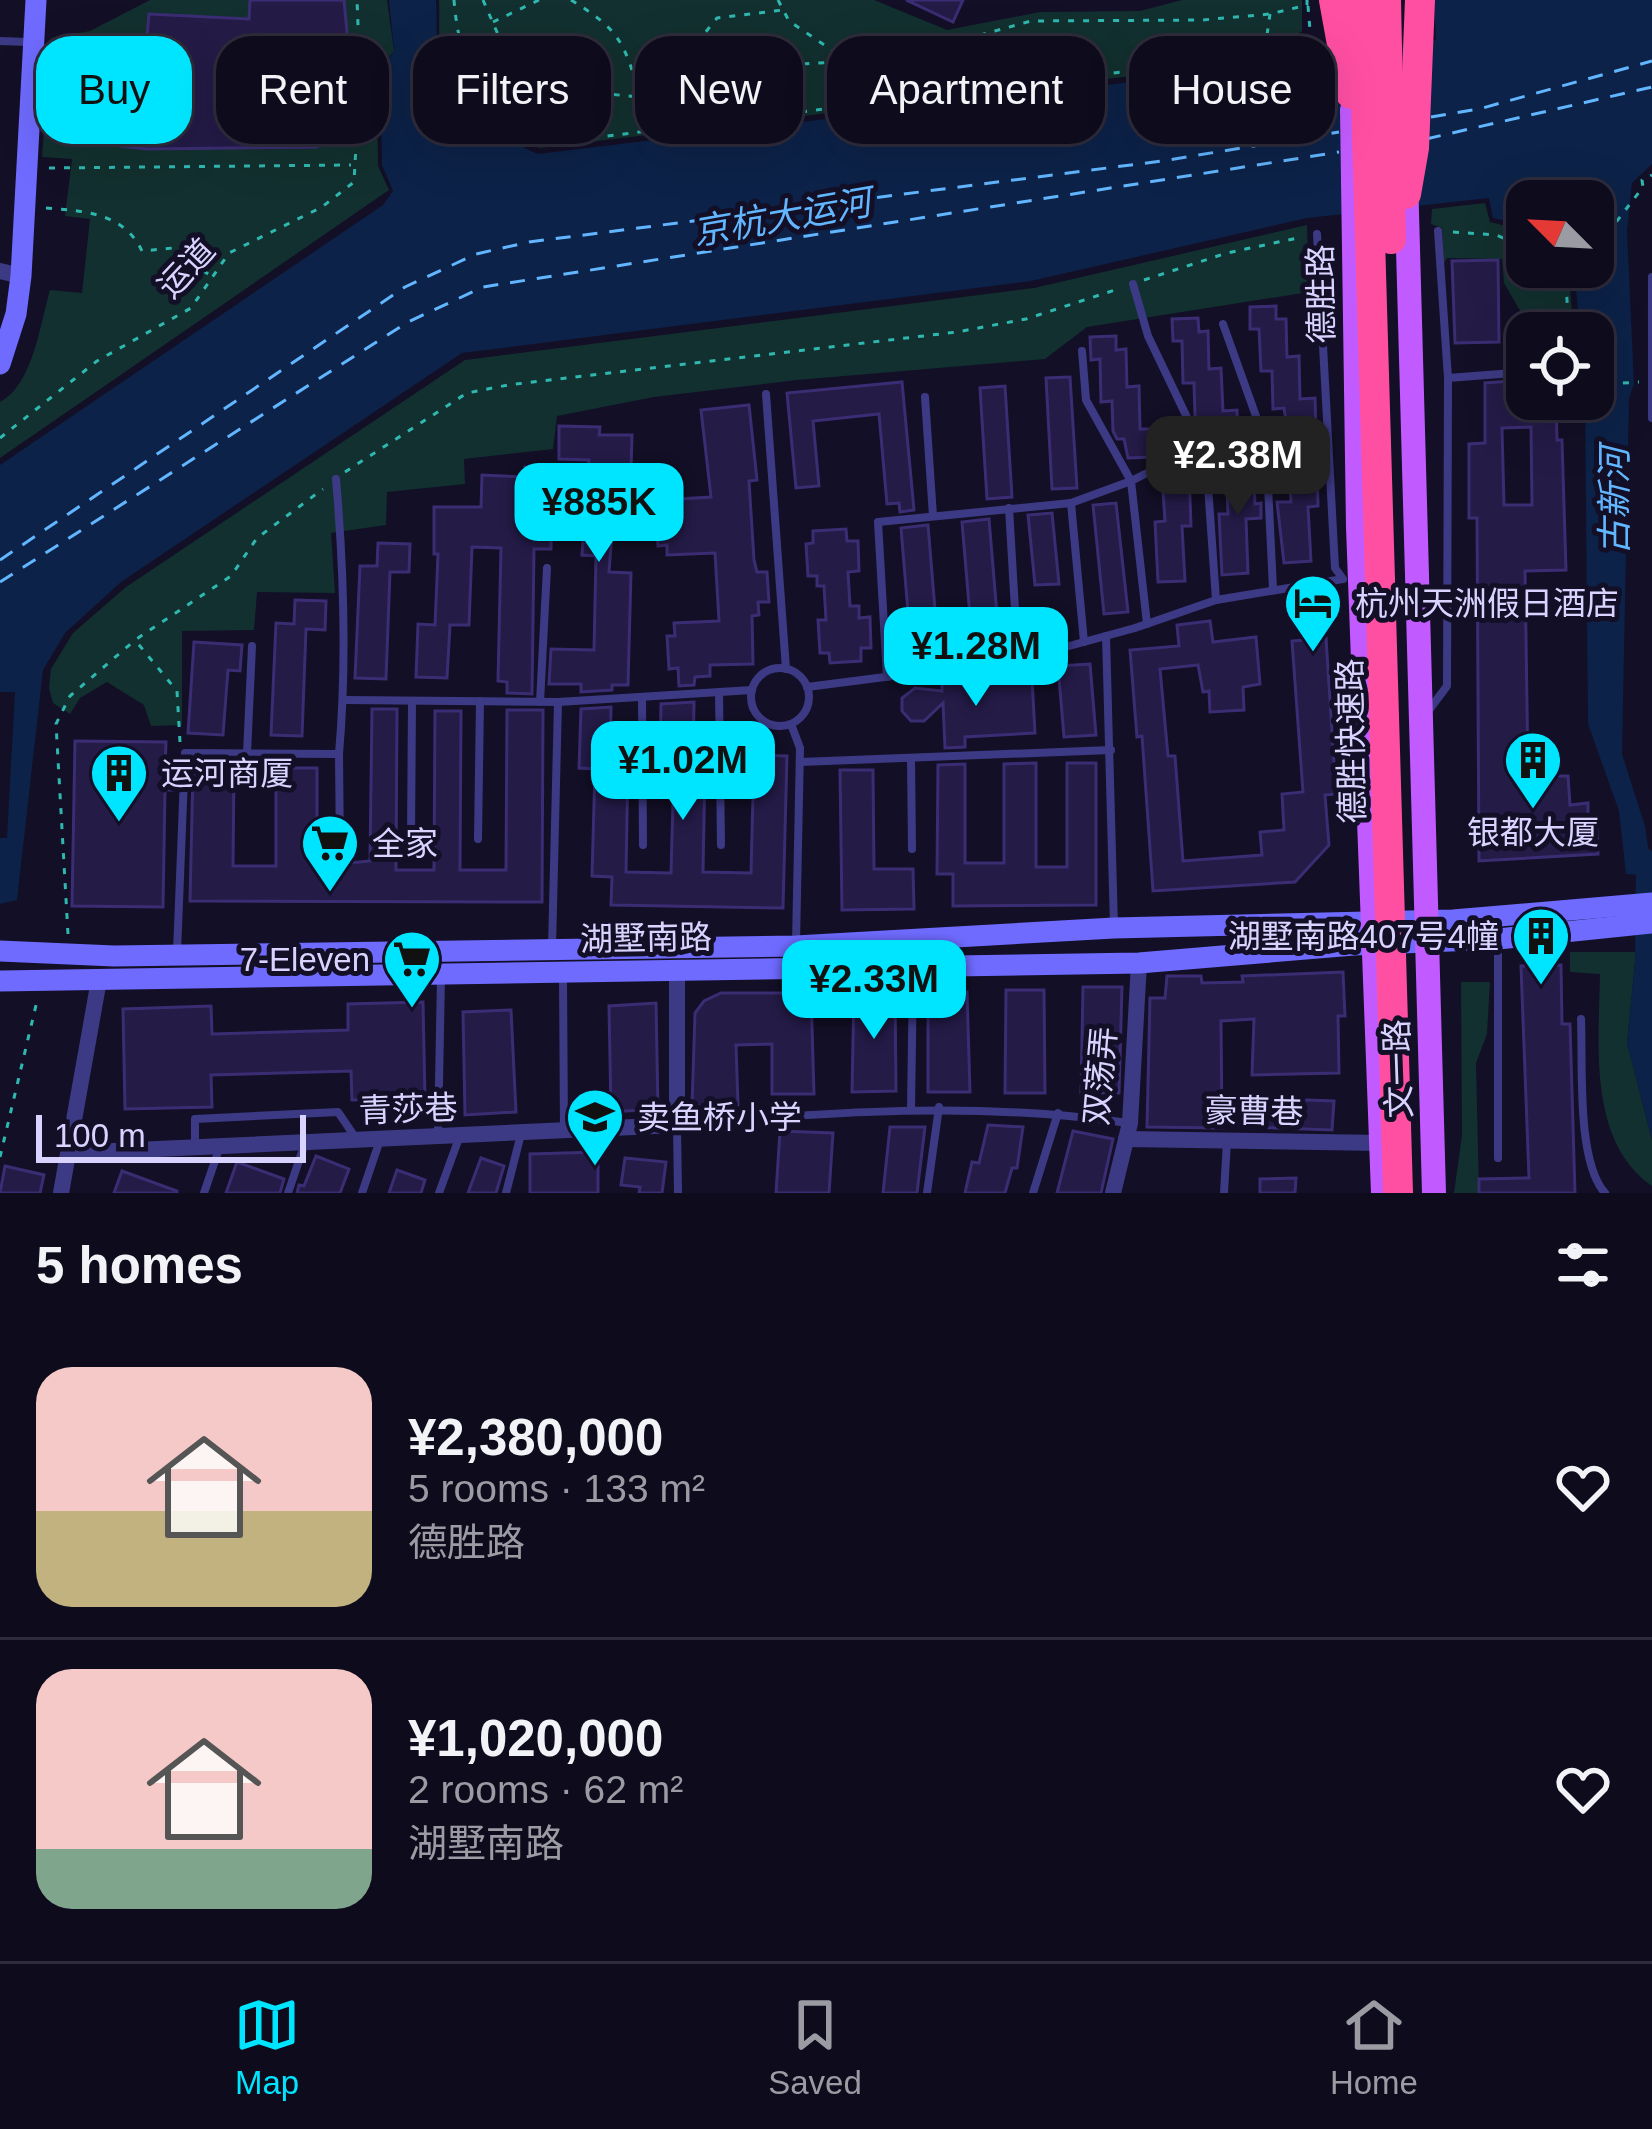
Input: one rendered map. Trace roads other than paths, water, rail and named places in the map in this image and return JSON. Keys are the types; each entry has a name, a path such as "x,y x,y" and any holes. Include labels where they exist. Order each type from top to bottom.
{"highway":[{"name":"德胜快速路","path":"1363,0 1398,1193"},
{"name":"德胜快速路","path":"1386,0 1400,715 1418,1193"},
{"path":"1406,194 1414,148 1420,0"},
{"path":"1316,2 1352,94"}],"main road":[{"path":"0,364 16,314 11,273 26,206 36,0"},
{"name":"德胜路","path":"1348,0 1372,935"},
{"path":"1400,0 1416,518 1413,625 1422,720 1427,932"},
{"name":"湖墅南路","path":"1427,932 1498,939 1642,913"},
{"name":"湖墅南路","path":"0,981 1139,963 1372,935 1642,913"},
{"name":"湖墅南路","path":"0,951 177,954 796,946 1114,928 1372,935"},
{"name":"文一路","path":"1427,932 1435,1193"},
{"name":"文一路","path":"1372,935 1383,1193"}],"street":[{"name":"双荡弄","path":"1113,1192 1128,1131 1139,963"},
{"path":"677,970 677,1125"},
{"path":"61,1193 99,980"},
{"name":"青莎巷","path":"69,1153 677,1125"},
{"name":"豪曹巷","path":"1128,1131 1227,1141 1381,1144"}],"lane":[{"path":"0,40 32,42"},
{"path":"1422,720 1447,686 1448,378 1438,231"},
{"path":"807,687 1018,660 1216,600 1343,579 1335,568 1317,234"},
{"path":"1652,278 1652,418"},
{"path":"1133,284 1148,336 1206,458 1216,600"},
{"path":"1223,324 1266,444 1274,589"},
{"path":"1082,351 1086,400 1131,482 1147,624"},
{"path":"1448,378 1506,374"},
{"path":"766,394 786,669"},
{"path":"925,397 933,516"},
{"path":"886,677 878,522 1070,503 1131,482 1168,462 1266,444"},
{"path":"336,479 344,567 340,856"},
{"path":"1070,503 1084,642"},
{"path":"1010,508 1018,660"},
{"path":"540,702 547,568"},
{"path":"1364,616 1376,631 1392,632"},
{"path":"1106,636 1114,928"},
{"path":"248,754 252,646"},
{"path":"786,669 802,678 808,704 791,724 764,722 753,708 752,690 761,675 786,669"},
{"path":"344,700 558,702 752,690"},
{"path":"719,692 721,845"},
{"path":"642,697 643,845"},
{"path":"412,700 412,838"},
{"path":"478,839 480,701"},
{"path":"552,949 558,702"},
{"path":"791,724 800,748 796,946"},
{"path":"800,762 1111,750"},
{"path":"177,954 185,753 339,754"},
{"path":"910,758 912,849"},
{"path":"1498,939 1498,1158"},
{"path":"911,1109 913,967"},
{"path":"563,972 564,1132"},
{"path":"438,1137 441,974"},
{"path":"1581,1018 1587,1153 1596,1183 1605,1193"},
{"path":"678,1193 677,1125 939,1107 1058,1113 1128,1131"},
{"path":"927,1193 939,1107"},
{"path":"196,1147 194,1119 338,1112 358,1141"},
{"path":"1033,1193 1058,1113"},
{"path":"506,1193 521,1134"},
{"path":"439,1193 459,1137"},
{"path":"362,1193 380,1140"},
{"path":"1224,1193 1227,1141"},
{"path":"288,1193 305,1143"},
{"path":"204,1193 220,1146"},
{"path":"1113,1192 1128,1193"}],"water":[{"name":"京杭大运河","path":"389,0 436,0 438,36 413,36 413,144 518,144 538,154 635,142 803,144 803,122 827,119 827,144 1105,144 1105,85 1129,82 1129,144 1335,144 1335,55 1436,40 1434,0 1652,0 1652,164 1632,183 1627,231 1634,384 1629,398 1622,754 1645,826 1652,876 1626,874 1619,811 1588,724 1585,420 1614,420 1614,312 1578,312 1576,288 1614,288 1614,180 1506,180 1506,221 1493,218 1489,198 1307,218 1031,281 462,353 121,582 65,633 43,670 17,900 0,904 0,838 7,838 15,692 0,692 0,465 383,205 393,191 382,165 382,144 389,144 389,59 394,51"},
{"path":"1652,944 1652,1140 1627,1043 1636,952"}],"waterway":[{"name":"古新河","path":"1644,967 1645,857"}],"place":[{"name":"杭州天洲假日酒店","path":"1313,654"},
{"name":"银都大厦","path":"1533,811"},
{"name":"运河商厦","path":"119,824"},
{"name":"全家","path":"330,894"},
{"name":"湖墅南路407号4幢","path":"1541,987"},
{"name":"7-Eleven","path":"412,1010"},
{"name":"卖鱼桥小学","path":"595,1168"}]}
